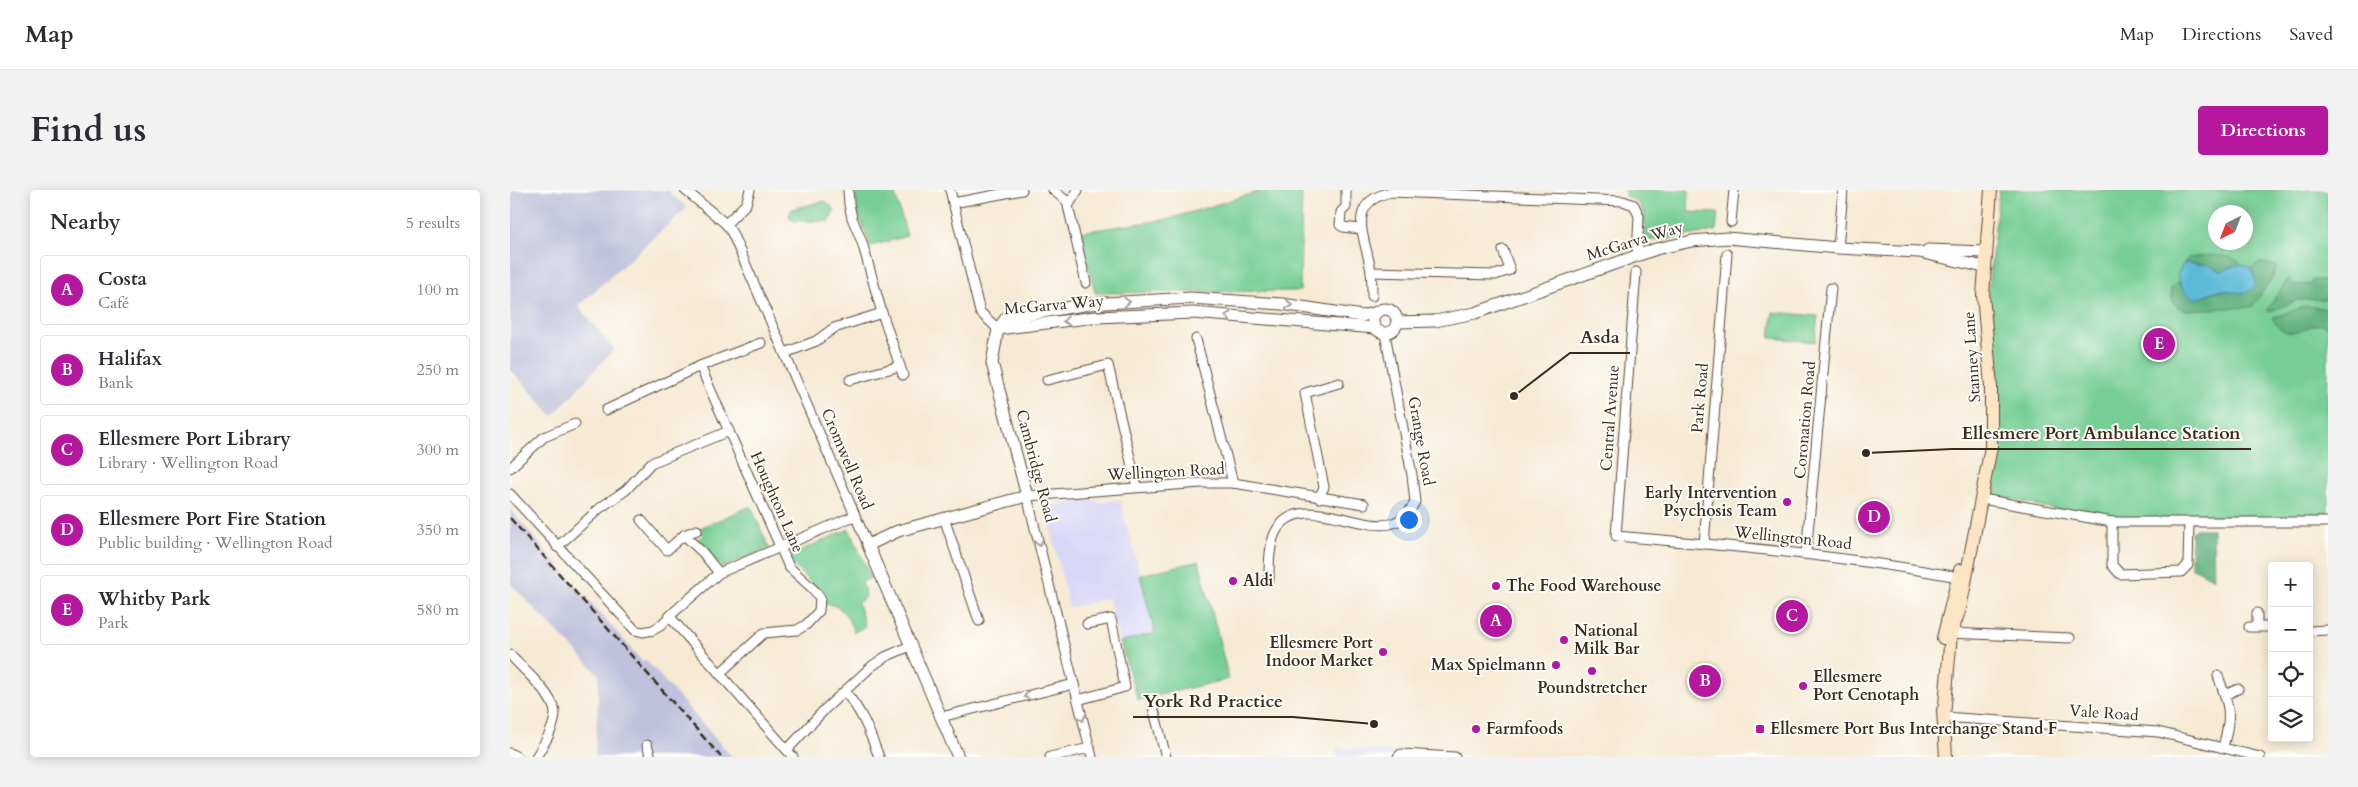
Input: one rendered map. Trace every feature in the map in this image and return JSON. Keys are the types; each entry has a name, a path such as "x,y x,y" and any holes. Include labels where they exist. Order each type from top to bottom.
{"main road":[{"name":"Stanney Lane","path":"1946,757 1939,670 1948,633 1960,609 1962,578 1977,521 1992,447 1992,418 1983,295 1992,190"},
{"name":"Stanney Lane","path":"1944,717 1948,633"}],"street":[{"name":"Cromwell Road","path":"685,190 726,224 732,233 958,757"},
{"path":"726,224 746,204 750,190"},
{"path":"848,190 850,211 862,242 882,313 902,370 850,380"},
{"path":"950,190 980,312 998,330"},
{"path":"953,203 1022,190"},
{"path":"1053,190 1069,204 1086,283"},
{"path":"1069,204 1078,190"},
{"path":"1346,190 1346,207 1341,212 1340,224 1343,228 1360,229"},
{"path":"1731,222 1734,190"},
{"path":"1838,248 1843,190"},
{"path":"1372,296 1371,272 1360,229 1362,214 1369,202 1379,195 1391,192 1587,195 1623,201 1634,205 1639,216 1637,256"},
{"name":"McGarva Way","path":"1397,322 1435,321 1474,313 1656,249 1692,240 1727,238 1838,248 1919,252 1984,267"},
{"name":"McGarva Way","path":"1919,252 1932,249 1986,252"},
{"path":"1371,272 1495,275 1510,270 1503,250"},
{"name":"Park Road","path":"1704,544 1727,254"},
{"name":"Central Avenue","path":"1616,536 1636,272"},
{"name":"Coronation Road","path":"1806,554 1831,288"},
{"name":"McGarva Way","path":"998,330 1006,318 1089,304 1181,299 1282,304 1362,316 1377,312"},
{"path":"1389,310 1397,322 1394,329 1380,331 1373,318 1377,312 1389,310"},
{"path":"785,353 816,341 834,328 882,313"},
{"name":"McGarva Way","path":"998,330 1096,317 1193,313 1380,331"},
{"name":"Cambridge Road","path":"998,330 992,363 1091,752"},
{"name":"Grange Road","path":"1268,578 1269,555 1276,532 1288,519 1300,513 1389,524 1406,515 1415,502 1412,475 1380,331"},
{"path":"1196,339 1233,484"},
{"path":"606,410 700,366 762,343"},
{"path":"1047,380 1108,365 1137,487"},
{"name":"Houghton Lane","path":"700,366 788,567 813,589 820,598 819,611 806,625 797,630 764,634 719,674"},
{"path":"1319,498 1324,487 1305,393 1339,383"},
{"path":"510,468 544,437 576,424"},
{"path":"557,546 600,508 626,490 651,463 729,431"},
{"name":"Wellington Road","path":"1027,496 1202,483 1233,484 1364,504"},
{"path":"510,494 635,630 643,632 654,630 660,626 686,601 720,574 854,516"},
{"path":"868,546 898,531 1027,496"},
{"path":"1982,499 2112,522 2328,522"},
{"path":"944,518 979,621"},
{"path":"641,520 667,550 684,536 697,530"},
{"path":"2112,522 2112,566 2120,574 2181,572 2185,570 2188,565 2189,523"},
{"path":"684,536 703,553 720,574"},
{"name":"Wellington Road","path":"1616,536 1806,554 1886,564 1962,578"},
{"path":"2257,613 2253,627 2268,628"},
{"path":"670,617 790,754 825,709 872,666 910,646"},
{"path":"1078,700 1125,687 1111,619 1087,624"},
{"path":"2313,631 2328,630"},
{"path":"1948,633 2070,638"},
{"path":"510,655 547,694 553,704 555,713 553,723 536,757"},
{"path":"2218,676 2229,706 2230,721 2223,747"},
{"path":"941,718 1074,684"},
{"path":"2225,694 2238,689"},
{"path":"845,692 856,704 865,719 879,757"},
{"path":"1153,707 1166,757"},
{"name":"Vale Road","path":"1944,717 2158,732 2260,757"},
{"path":"647,745 651,757"},
{"path":"1050,757 1091,752"},
{"path":"510,753 517,757"},
{"path":"1400,756 1455,757"}],"shaded area":[{"path":"510,190 667,190 687,208 578,306 614,349 553,416 510,369"},
{"path":"1097,500 1098,503 1120,500 1155,633 1120,642 1108,598 1069,608 1046,506"},
{"path":"510,510 642,661 646,660 732,757 595,757 599,675 510,583"},
{"path":"1336,748 1376,750 1461,757 1337,757"}],"green space":[{"path":"863,190 894,190 907,236 871,246 858,213 855,192"},
{"path":"1264,190 1302,190 1300,291 1095,293 1080,232 1169,219"},
{"path":"1625,190 1689,190 1688,212 1718,213 1716,231 1669,239 1646,239 1641,208 1633,200 1625,196"},
{"path":"1999,190 2328,190 2328,515 2193,520 2112,518 2065,511 1989,494 1994,448 1987,302"},
{"path":"825,201 835,210 829,221 791,220 789,215 792,209"},
{"path":"2209,255 2235,259 2242,265 2221,271 2201,264 2183,264 2188,258"},
{"path":"2260,263 2277,266 2271,280 2252,307 2184,310 2177,307 2173,302 2171,288 2179,281 2180,286 2205,297 2219,291 2245,292 2255,277 2252,268"},
{"path":"2288,279 2290,279 2291,284 2312,285 2312,280 2328,280 2328,299 2297,300 2269,312 2267,310"},
{"path":"2306,306 2328,309 2328,327 2314,325 2294,333 2287,332 2280,328 2272,318"},
{"path":"1773,312 1818,316 1815,342 1770,338"},
{"path":"751,506 769,548 722,567 697,540 704,535 700,528"},
{"path":"849,529 871,578 862,582 866,596 858,603 865,627 854,632 841,609 825,604 818,591 797,569 788,556"},
{"path":"2196,529 2213,529 2214,579 2191,567 2191,532"},
{"path":"1199,561 1229,679 1138,700 1120,642 1155,633 1140,575"}],"water":[{"path":"2183,264 2209,265 2221,271 2240,264 2252,268 2256,284 2252,289 2240,293 2217,290 2204,297 2194,298 2184,291 2177,275"}],"railway":[{"path":"510,518 721,757"}],"place":[{"name":"Whitby Park","path":"2159,344"},
{"name":"Asda","path":"1514,396"},
{"name":"Ellesmere Port Ambulance Station","path":"1866,453"},
{"name":"Early Intervention Psychosis Team","path":"1787,502"},
{"name":"Ellesmere Port Fire Station","path":"1874,517"},
{"name":"Aldi","path":"1233,581"},
{"name":"The Food Warehouse","path":"1496,586"},
{"name":"Ellesmere Port Library","path":"1792,616"},
{"name":"Costa","path":"1496,621"},
{"name":"National Milk Bar","path":"1564,640"},
{"name":"Ellesmere Port Indoor Market","path":"1383,652"},
{"name":"Max Spielmann","path":"1556,665"},
{"name":"Poundstretcher","path":"1592,671"},
{"name":"Halifax","path":"1705,681"},
{"name":"Ellesmere Port Cenotaph","path":"1803,686"},
{"name":"York Rd Practice","path":"1374,724"},
{"name":"Farmfoods","path":"1476,729"},
{"name":"Ellesmere Port Bus Interchange Stand F","path":"1760,729"}]}
